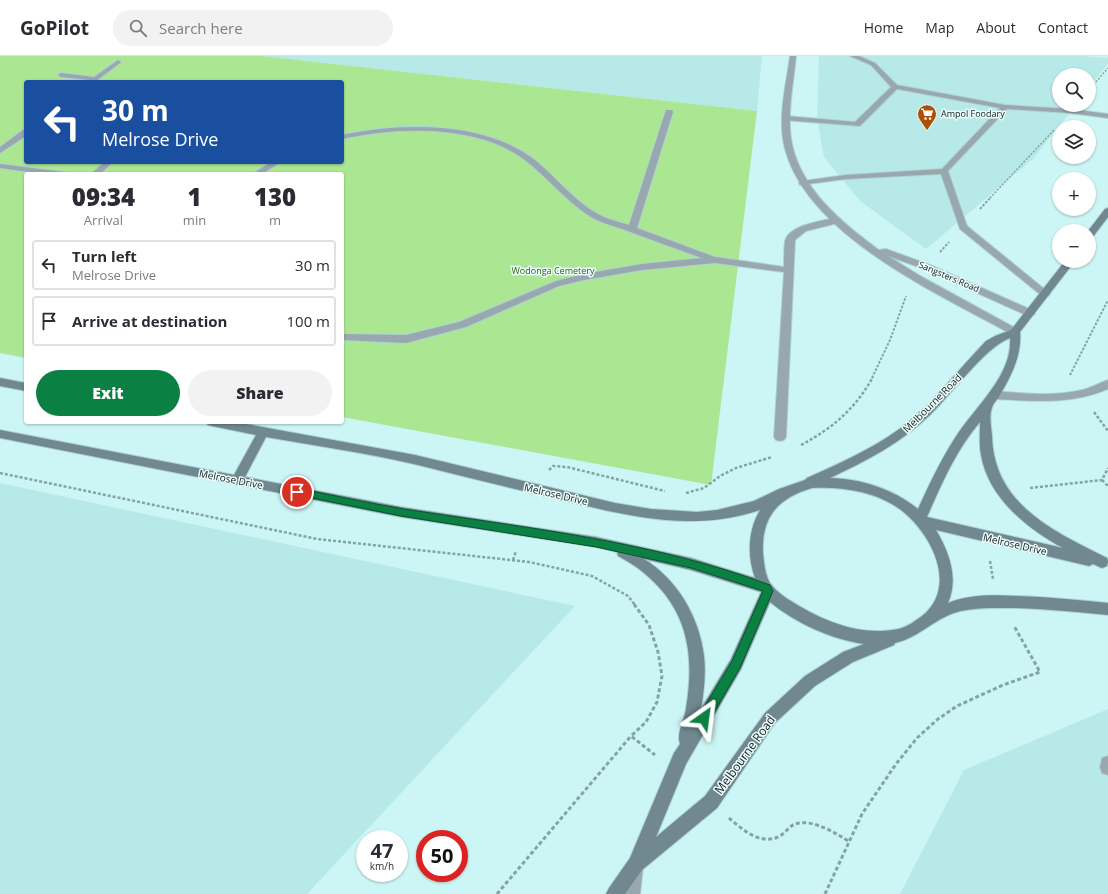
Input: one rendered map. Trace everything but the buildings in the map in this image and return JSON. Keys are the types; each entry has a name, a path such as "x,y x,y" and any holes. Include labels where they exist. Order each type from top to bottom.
{"main road":[{"path":"1096,227 1108,211"},
{"path":"921,519 957,444 972,422 986,407 994,395 1014,355 1017,342 1016,332 1065,268"},
{"name":"Melbourne Road","path":"783,493 867,454 903,432 919,418 990,344 999,338 1016,332"},
{"path":"0,382 24,387"},
{"path":"986,407 988,457 996,482 1007,497 1039,526 1105,563"},
{"name":"Melrose Drive","path":"222,424 415,460 607,506 650,514 697,517 717,515 756,506 783,493"},
{"path":"238,480 263,432"},
{"name":"Melrose Drive","path":"0,434 401,512 596,542 691,564 767,590"},
{"path":"783,493 765,513 757,533 756,552 758,565 767,590 808,619 835,630 866,637 889,638 903,635 924,624 941,605 947,583 946,570 939,546 921,519 904,505 868,488 854,485 825,483 799,486"},
{"name":"Melrose Drive","path":"921,519 987,537 1105,563"},
{"path":"596,542 623,552 654,572 674,596 689,624 696,647 697,693 690,728 677,765"},
{"name":"Melbourne Road","path":"615,894 636,864 677,765 736,664 767,590"},
{"path":"932,616 949,608 972,602 1000,600 1108,609"},
{"name":"Melbourne Road","path":"636,864 711,802 770,718 810,681 848,657 903,635"}],"street":[{"name":"Sangsters Road","path":"793,56 786,128 789,150 803,183 835,221 865,244 900,268 1016,332"},
{"path":"853,56 873,64 895,87 1005,107 1070,111 1108,116"},
{"path":"94,80 118,62"},
{"path":"61,75 88,80"},
{"path":"786,118 857,124 895,87"},
{"path":"803,183 846,177 944,171 1005,107"},
{"path":"632,230 670,112"},
{"path":"344,138 378,131 435,130 462,134 502,144 512,148 537,165 582,207 595,216 715,260"},
{"path":"0,151 24,133"},
{"path":"97,172 107,164"},
{"path":"260,172 274,164"},
{"path":"0,166 49,172"},
{"path":"944,171 964,227 1045,294"},
{"path":"780,437 790,240 792,236 803,230 835,221"},
{"name":"Sangsters Road","path":"865,244 927,267 1030,313"},
{"path":"344,337 369,339 406,338 462,325 556,284 584,277 657,264 715,260 788,270"},
{"path":"994,395 1045,398 1082,395 1097,390 1108,384"},
{"name":"Melbourne Road","path":"631,894 636,864"}],"path":[{"path":"1096,82 1108,68"},
{"path":"1108,300 1070,376 1108,431"},
{"path":"1102,480 1108,468"},
{"path":"0,473 317,539 529,562 592,576 628,596 650,625 658,652 662,676 657,702 646,722 630,736 497,894"},
{"path":"1007,497 1028,488 1102,480"},
{"path":"1102,480 1108,486"},
{"path":"825,894 862,814 896,764 918,738 933,724 963,703 1003,685 1040,672 1000,600 992,574 987,537"},
{"path":"630,736 677,765"},
{"path":"711,802 744,831 760,840 774,839 789,831 795,824 804,824 820,825 850,842"}],"shaded area":[{"path":"262,56 762,56 757,111"},
{"path":"819,56 1082,56 1108,58 1108,64 1096,79 1096,68 1052,68 1052,112 1070,112 1064,120 1052,120 1052,135 1033,159 926,249 860,201 824,157 817,119"},
{"path":"0,483 575,606 367,830 356,830 356,841 307,894 0,894"},
{"path":"1108,709 1108,894 900,894 964,770"}],"green space":[{"name":"Wodonga Cemetery","path":"0,56 262,56 757,111 711,485 344,417 344,172 24,172 24,358 0,353"}],"place":[{"name":"Ampol Foodary","path":"927,131"}],"route":[{"path":"297,492 401,512 596,542 707,568 766,588 768,591 736,664 704,718"}]}
